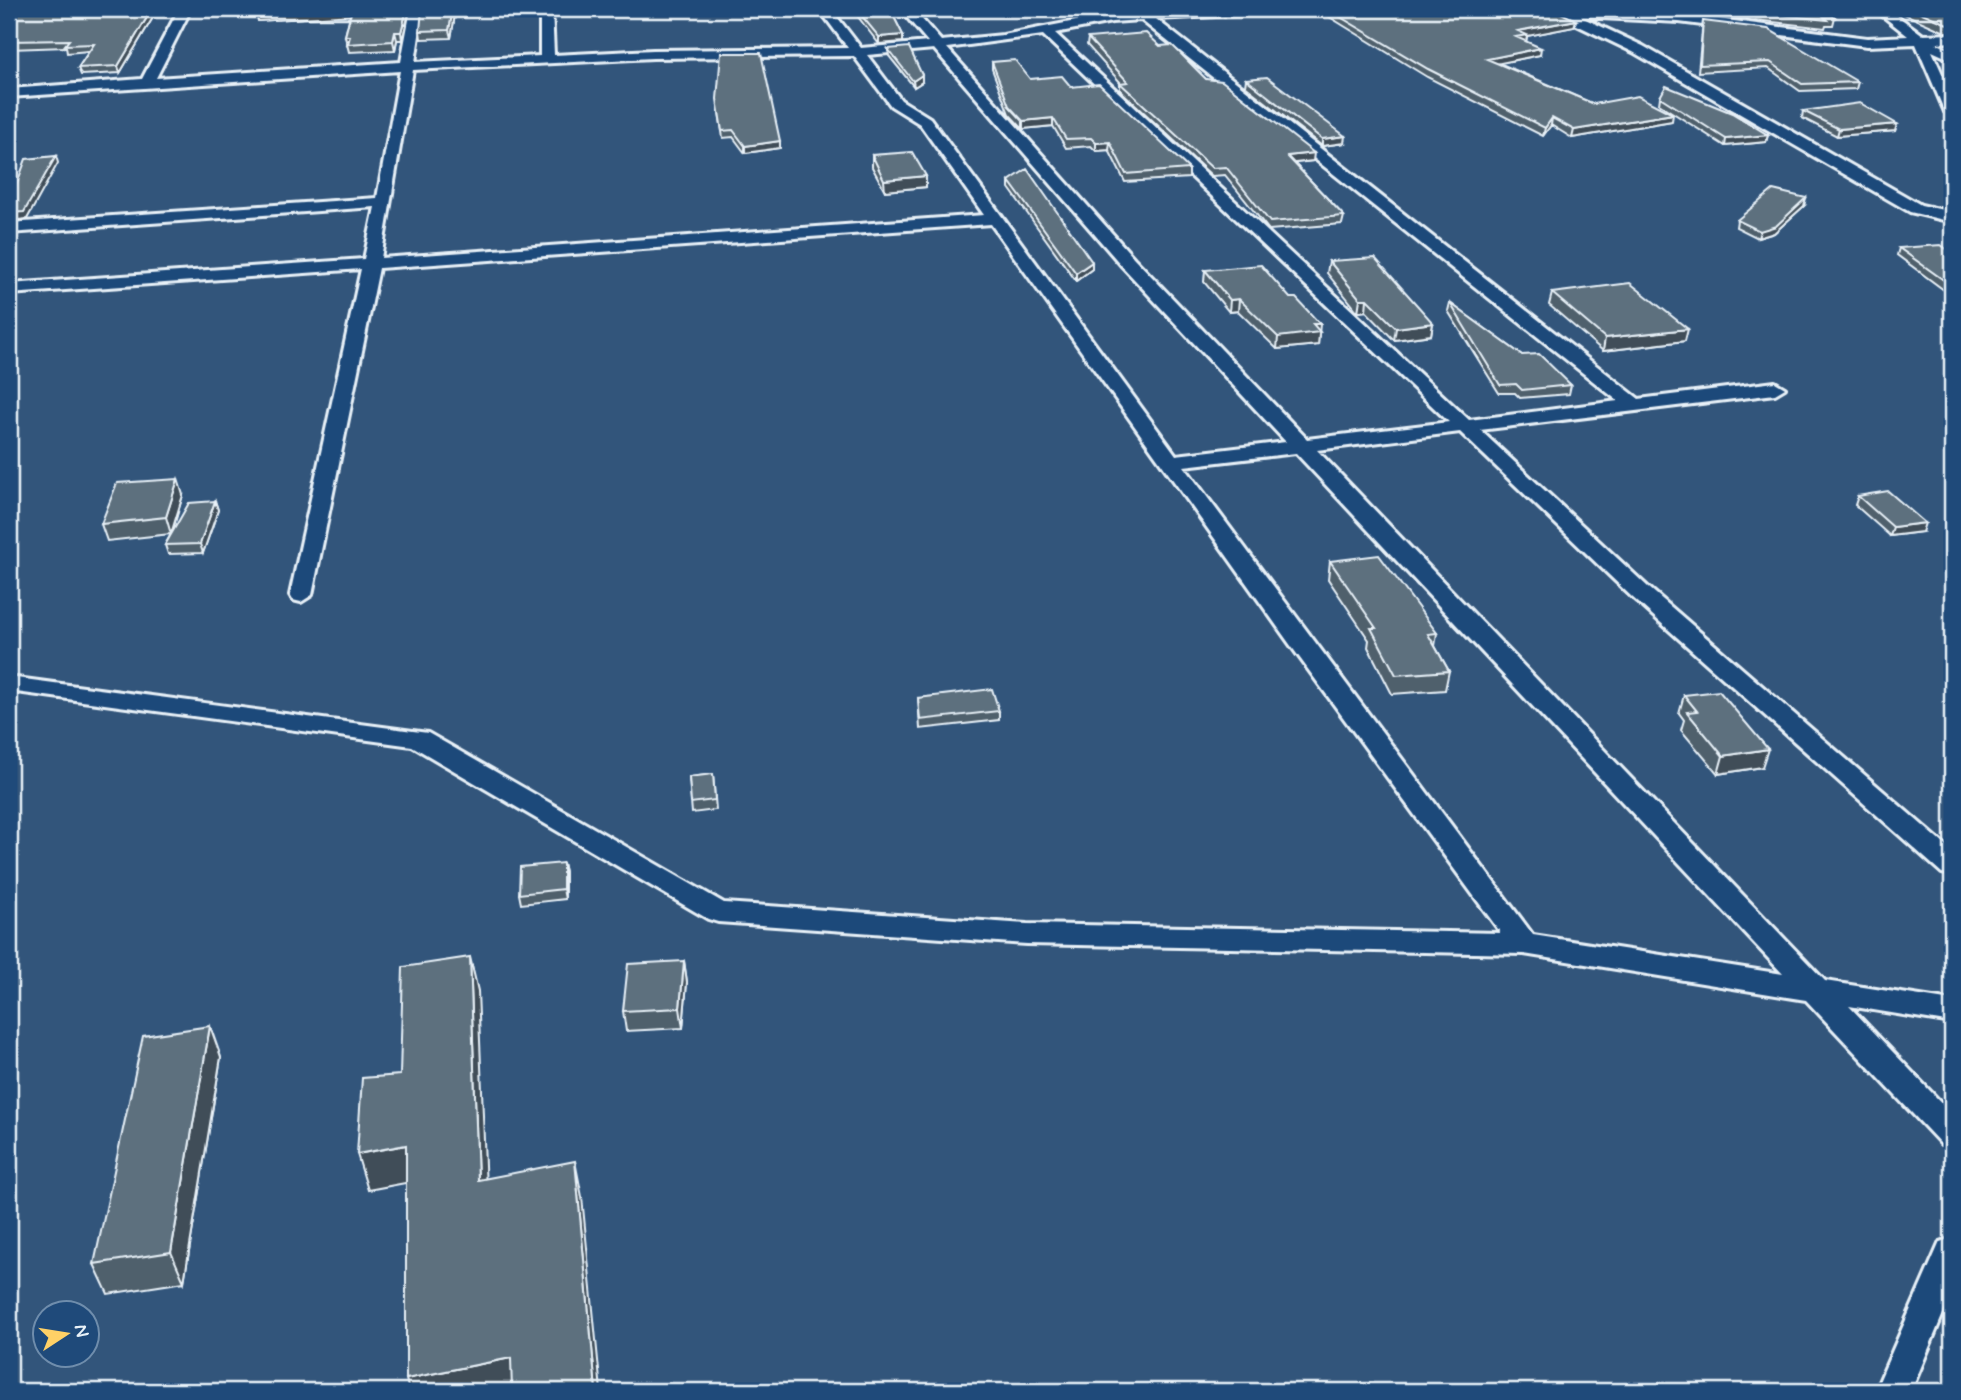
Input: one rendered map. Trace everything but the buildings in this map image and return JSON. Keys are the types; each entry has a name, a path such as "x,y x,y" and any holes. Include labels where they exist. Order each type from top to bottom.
{"street":[{"path":"146,84 185,9"},
{"path":"301,595 384,202 417,9"},
{"path":"546,9 547,60"},
{"path":"825,9 896,103 925,121 1170,462 1524,944"},
{"path":"906,9 1128,262 1952,1135"},
{"path":"9,94 405,67 653,54 858,52 1003,39 1112,18 1275,9"},
{"path":"1880,9 1921,40 1952,56"},
{"path":"1952,38 1867,42 1679,18 1553,12 1638,49 1916,209 1952,217"},
{"path":"1144,16 1635,405"},
{"path":"1046,31 1640,592 1952,866"},
{"path":"1921,40 1952,112"},
{"path":"9,228 384,202"},
{"path":"9,289 995,219"},
{"path":"1170,462 1775,388"},
{"path":"9,684 419,739 718,912 1027,934 1524,944 1952,1012"},
{"path":"1893,1391 1952,1252"}]}
